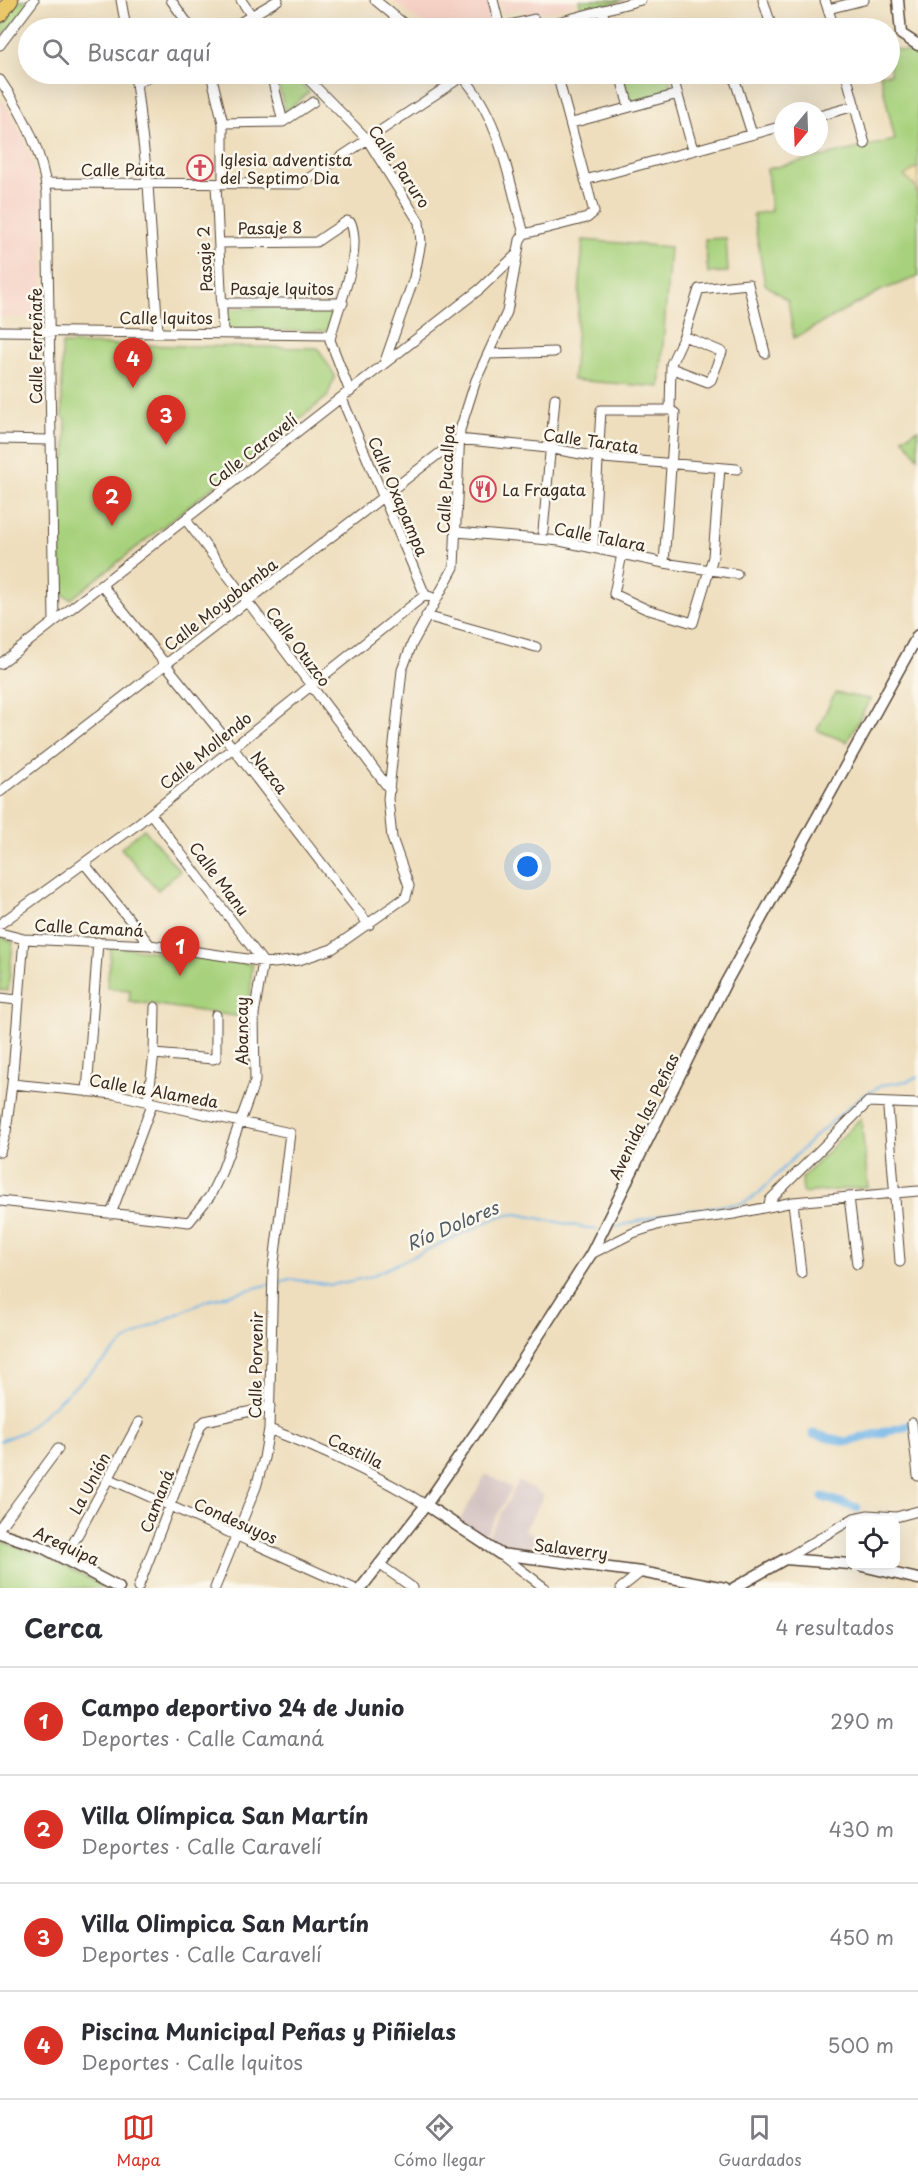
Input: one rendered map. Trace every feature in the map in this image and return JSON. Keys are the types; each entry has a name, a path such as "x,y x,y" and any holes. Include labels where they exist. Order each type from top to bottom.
{"main road":[{"path":"0,15 11,0"}],"street":[{"path":"20,18 34,0"},
{"path":"121,0 124,18"},
{"path":"171,0 184,18"},
{"path":"241,0 252,17 278,0"},
{"path":"375,0 397,18"},
{"path":"493,0 497,18"},
{"path":"575,18 641,0"},
{"path":"763,0 767,18"},
{"path":"826,5 864,0"},
{"path":"898,0 900,18"},
{"path":"602,10 604,18"},
{"path":"0,45 18,21"},
{"path":"900,23 901,34 918,45"},
{"name":"Calle Ferreñafe","path":"0,80 29,127 46,183 51,331 50,440 54,622"},
{"path":"137,84 148,185 158,332"},
{"name":"Pasaje 2","path":"213,84 223,123 219,184 223,333"},
{"path":"274,84 283,122"},
{"name":"Calle Paruro","path":"313,84 367,139 420,222 421,243 414,278 384,364"},
{"name":"Calle Paita","path":"46,183 300,184 448,84"},
{"path":"468,84 482,104 496,136 524,234 587,218 594,212 560,84"},
{"path":"623,84 629,107"},
{"path":"675,84 693,150"},
{"path":"737,84 752,134"},
{"path":"849,84 865,144"},
{"path":"572,123 678,94"},
{"path":"223,123 283,122 312,102"},
{"path":"828,114 855,106"},
{"path":"585,180 774,128"},
{"name":"Pasaje 8","path":"219,243 316,242 340,224 351,223 354,240 343,303"},
{"name":"Calle Pucallpa","path":"390,790 402,670 426,616 454,567 457,532 458,439 468,399 507,312 515,279 517,254 524,234"},
{"name":"Calle Caravelí","path":"0,664 480,290 517,254"},
{"path":"670,410 671,368 699,289 748,284 765,353"},
{"name":"Pasaje Iquitos","path":"221,303 343,303"},
{"path":"343,303 330,340 350,392"},
{"name":"Calle Iquitos","path":"0,331 331,335"},
{"path":"671,368 708,382 711,380 722,352 684,336"},
{"path":"489,354 554,352"},
{"path":"543,531 555,398"},
{"name":"Calle Oxapampa","path":"342,399 425,595"},
{"path":"593,547 601,409 643,412 670,410 675,413 664,563"},
{"path":"0,439 50,440"},
{"name":"Calle Tarata","path":"458,439 598,458 737,469"},
{"name":"Calle Moyobamba","path":"0,792 458,439"},
{"path":"622,554 614,594 646,609 693,623 714,551 720,468"},
{"name":"Calle Otuzco","path":"186,520 309,686 390,790"},
{"name":"Calle Talara","path":"457,532 560,541 664,563 738,574"},
{"name":"Nazca","path":"101,584 164,666 233,748 369,925"},
{"path":"425,595 436,600"},
{"name":"Calle Mollendo","path":"0,924 151,814 425,595"},
{"path":"426,616 536,647"},
{"name":"Avenida las Peñas","path":"361,1588 426,1505 483,1422 591,1254 725,984 918,635"},
{"name":"Calle Camaná","path":"0,933 24,939 150,945 263,962 299,960 324,952 403,901 409,891 392,838 388,799 390,790"},
{"name":"Calle Manu","path":"151,814 263,962"},
{"path":"84,863 150,945"},
{"path":"0,1152 6,1132 12,1084 17,1000 24,939"},
{"path":"87,1092 98,942"},
{"name":"Abancay","path":"111,1214 189,1222 210,1196 222,1171 256,1073 254,1014 263,962"},
{"path":"0,998 17,1000"},
{"path":"0,1201 111,1214 151,1107 148,1101 154,1054 154,1007"},
{"path":"154,1054 210,1060 216,1058 216,1015"},
{"name":"Calle la Alameda","path":"12,1084 148,1101 290,1133"},
{"path":"769,1205 770,1200 868,1102 918,1104"},
{"path":"888,1109 900,1262"},
{"name":"Calle Porvenir","path":"215,1588 256,1487 269,1429 273,1270 290,1133"},
{"path":"591,1254 633,1233 660,1224 735,1214 769,1205 918,1191"},
{"path":"849,1197 857,1264"},
{"path":"793,1202 801,1273"},
{"name":"Camaná","path":"138,1588 201,1425 205,1421 270,1407"},
{"name":"La Unión","path":"65,1558 139,1422"},
{"path":"912,1422 918,1476"},
{"name":"Castilla","path":"269,1429 324,1451 393,1485 426,1505"},
{"path":"0,1527 58,1449"},
{"name":"Condesuyos","path":"108,1478 236,1538 353,1588"},
{"name":"Salaverry","path":"426,1505 500,1554 641,1572 725,1588"},
{"path":"734,1588 855,1518 868,1515 896,1517 918,1511"},
{"name":"Arequipa","path":"0,1533 65,1558 119,1588"},
{"path":"500,1554 545,1588"},
{"path":"785,1559 846,1564"},
{"path":"379,1564 412,1588"},
{"path":"879,1570 918,1579"},
{"path":"621,1588 641,1572"}],"shaded area":[{"path":"392,0 489,0 495,18 415,18"},
{"path":"499,0 574,0 575,4 526,17 523,8 503,14"},
{"path":"0,100 5,104 25,140 44,203 44,317 0,317"},
{"path":"486,1474 512,1488 485,1536 459,1521"},
{"path":"519,1481 544,1495 525,1530 537,1537 530,1550 504,1547 487,1538"}],"green space":[{"path":"21,0 33,0 0,39 4,23"},
{"path":"579,0 625,0 582,11"},
{"path":"900,50 918,54 918,277 882,290 794,338 788,301 765,284 753,214 771,211 767,169 895,140 882,84 900,84"},
{"path":"278,84 301,84 309,92 285,112"},
{"path":"626,84 671,84 672,88 668,93 633,102 629,98"},
{"path":"726,238 728,272 708,273 705,239"},
{"path":"583,240 670,247 660,387 573,380"},
{"path":"339,305 329,330 325,331 227,330 225,309"},
{"path":"62,344 318,348 335,376 327,397 71,599 60,593 62,460 66,456 66,420 62,416"},
{"path":"918,429 918,457 903,438"},
{"path":"835,693 870,699 847,742 817,730"},
{"path":"144,829 180,871 158,890 121,848"},
{"path":"0,936 13,942 8,991 0,990"},
{"path":"111,946 252,964 249,1018 129,1001 130,990 107,988"},
{"path":"861,1118 868,1187 803,1193 802,1178"},
{"path":"0,1541 46,1557 107,1588 0,1588"}],"sand":[{"path":"918,167 918,201 915,186 904,176"}],"waterway":[{"name":"Río Dolores","path":"609,1229 668,1213 743,1203 757,1195 815,1136 861,1097 882,1085 908,1081 918,1076"},
{"name":"Río Dolores","path":"275,1283 290,1279 332,1285 369,1277 500,1216 517,1214 597,1230"},
{"name":"Río Dolores","path":"0,1441 25,1431 126,1341 149,1327 206,1301 270,1284"},
{"path":"813,1434 846,1442 908,1426"},
{"path":"823,1497 857,1508"}],"place":[{"name":"Iglesia adventista del Septimo Dia","path":"200,168"},
{"name":"Piscina Municipal Peñas y Piñielas","path":"133,388"},
{"name":"Villa Olimpica San Martín","path":"166,445"},
{"name":"La Fragata","path":"483,489"},
{"name":"Villa Olímpica San Martín","path":"112,526"},
{"name":"Campo deportivo 24 de Junio","path":"180,976"}]}
